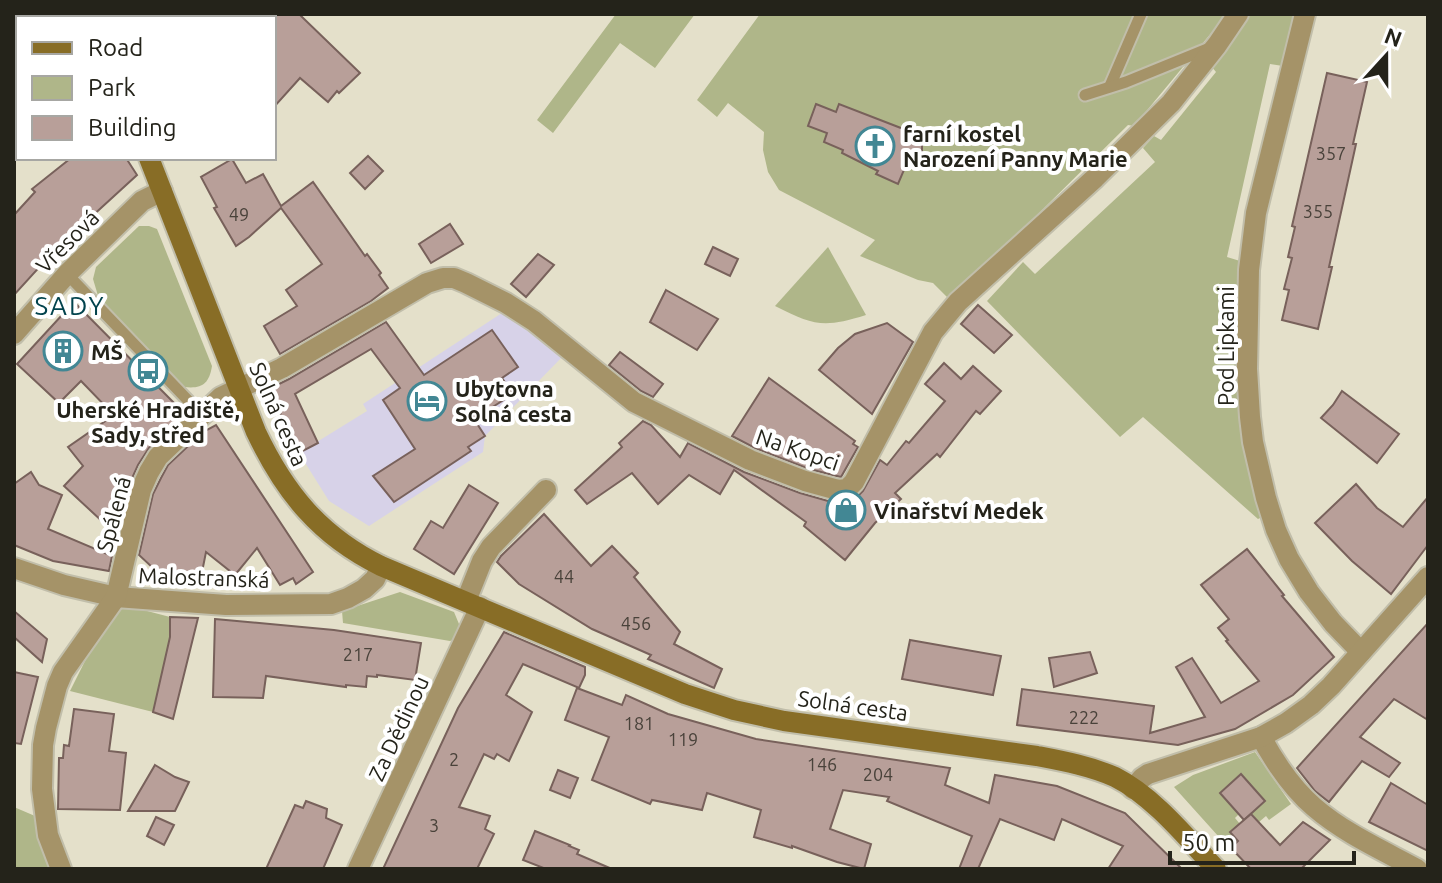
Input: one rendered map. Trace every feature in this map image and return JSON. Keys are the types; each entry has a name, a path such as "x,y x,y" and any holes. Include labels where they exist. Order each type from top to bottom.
{"street":[{"name":"Na Kopci","path":"239,388 282,368 427,283 454,278 521,312 634,402 770,469 838,490 847,489 854,482 937,325 1171,103 1238,14"},
{"name":"Pod Lipkami","path":"1305,14 1254,228 1248,284 1250,417 1266,498 1289,559 1309,592 1361,652"},
{"name":"Solná cesta","path":"150,160 267,455 301,506 340,542 381,566 685,694 734,710 784,721 1037,756 1113,776 1162,814 1216,869"},
{"name":"Vřesová","path":"14,334 67,274 142,201 162,191"},
{"name":"Spálená","path":"116,597 141,490 149,472 158,457 221,397 239,388"},
{"path":"473,604 482,561 491,547 546,490"},
{"name":"Malostranská","path":"14,568 64,585 116,597 226,605 331,604 364,589 375,579 381,566"},
{"path":"1133,789 1148,774 1261,737 1286,723 1331,686 1428,577"},
{"path":"61,869 48,835 42,789 46,728 63,672 116,597"},
{"name":"Za Dědinou","path":"358,869 473,604"},
{"path":"1261,737 1312,806 1345,829 1417,869"}],"lane":[{"path":"1110,86 1141,14"},
{"path":"1085,95 1217,45"},
{"path":"67,274 202,415"}],"shaded area":[{"path":"505,311 565,354 485,436 483,452 369,526 329,501 299,453 367,411 363,404"}],"green space":[{"path":"616,14 695,14 655,68 620,43 553,133 537,120"},
{"path":"760,14 1227,14 1134,126 1128,125 1030,222 947,297 933,283 860,256 875,240 779,190 768,172 763,150 764,132 728,103 717,117 697,100"},
{"path":"1246,14 1300,14 1283,66 1270,64 1227,257 1240,261 1237,382 1244,453 1262,517 1258,519 1143,417 1120,437 987,301 1023,262 1035,274 1155,162 1143,148 1154,136 1161,140 1216,72 1211,66"},
{"path":"139,226 157,229 212,366 207,381 200,386 184,387 99,299 93,279 96,267"},
{"path":"828,247 866,315 840,322 819,323 775,306"},
{"path":"400,592 454,612 459,624 458,638 450,641 343,623 342,611"},
{"path":"132,607 170,617 170,637 153,712 70,691 95,641 118,610"},
{"path":"1255,752 1291,804 1269,820 1266,816 1259,822 1251,813 1240,774 1220,793 1239,814 1235,818 1240,824 1230,832 1237,840 1228,847 1174,787 1193,775"},
{"path":"14,807 35,816 42,849 51,869 14,869"}],"building":[{"path":"299,14 360,73 328,102 300,78 276,105 274,16"},
{"path":"1327,73 1367,82 1318,329 1282,320 1289,290 1284,289 1292,258 1288,257 1295,227 1292,226"},
{"name":"farní kostel Narození Panny Marie","path":"816,104 836,112 839,104 906,130 922,142 922,168 909,158 898,184 876,174 878,171 824,142 827,133 808,126"},
{"path":"368,156 383,171 365,189 350,173"},
{"path":"68,160 127,160 137,175 54,251 14,295 14,215 35,192 32,189"},
{"path":"233,160 246,183 263,174 281,206 313,182 365,256 367,254 381,273 379,275 388,288 280,354 264,326 297,306 286,290 322,264 281,208 236,246 214,208 217,207 201,177"},
{"path":"450,224 463,244 431,263 419,244"},
{"path":"713,247 738,259 730,276 705,264"},
{"path":"538,254 554,265 526,297 511,284"},
{"path":"666,290 718,319 697,350 650,322"},
{"path":"74,302 185,414 149,448 138,465 128,487 117,535 64,486 83,466 68,447 114,415 81,381 59,403 17,364"},
{"path":"978,305 1012,335 994,353 961,324"},
{"path":"386,322 424,375 492,330 518,367 502,378 513,394 474,419 485,436 468,447 471,451 394,502 373,476 415,449 383,400 400,388 371,349 295,394 318,443 299,453 269,389"},
{"path":"887,323 913,342 872,414 819,370 855,334"},
{"path":"620,352 663,384 653,397 609,365"},
{"path":"944,363 961,379 973,366 1001,391 980,414 976,411 940,457 937,454 895,493 901,499 875,523 845,560 804,526 806,522 734,470 720,494 689,475 658,504 632,473 587,504 575,490 622,447 619,443 643,421 651,425 680,457 688,443 744,472 800,493 835,503 849,502 863,491 880,460 887,465 945,401 925,384"},
{"path":"769,378 855,441 853,444 858,447 841,477 809,469 732,436"},
{"path":"1342,391 1399,434 1377,463 1321,418"},
{"path":"216,425 313,572 296,584 293,578 280,585 257,548 235,575 206,552 199,587 168,582 139,555 153,494 168,465 203,432"},
{"path":"31,472 39,485 62,495 48,529 112,556 109,571 53,561 14,545 14,484"},
{"path":"1356,484 1377,508 1403,527 1428,497 1428,545 1391,594 1352,561 1315,523"},
{"path":"469,485 498,503 454,574 414,549 431,521 443,528"},
{"path":"544,514 591,566 612,546 638,573 634,577 680,632 674,644 722,669 714,688 648,659 651,655 592,629 519,584 497,562"},
{"path":"1247,549 1334,657 1293,695 1235,729 1178,745 1017,725 1022,689 1154,706 1150,733 1205,717 1176,667 1192,658 1221,703 1259,681 1218,628 1229,619 1201,585"},
{"path":"14,611 47,639 42,662 14,637"},
{"path":"170,617 198,618 173,719 153,712 170,637"},
{"path":"215,619 334,630 421,643 415,680 367,676 366,687 346,687 266,676 263,698 213,697"},
{"path":"1428,623 1428,720 1394,699 1360,737 1400,763 1389,777 1362,761 1329,802 1315,791 1297,768"},
{"path":"504,632 585,667 579,688 523,664 506,695 532,712 509,761 497,754 494,759 484,754 459,807 490,816 485,829 494,834 477,869 383,869 458,708"},
{"path":"910,640 1001,656 993,695 902,679"},
{"path":"1090,652 1097,673 1054,687 1049,658"},
{"path":"14,672 38,677 21,744 14,743"},
{"path":"577,688 622,705 626,695 668,714 756,739 950,768 945,785 989,803 995,775 1057,786 1125,813 1182,869 1108,869 1123,846 1062,819 1054,840 1000,819 978,869 959,869 972,836 887,801 889,797 843,790 830,829 871,844 864,869 837,862 754,837 761,810 707,793 702,810 652,800 650,804 592,780 609,737 565,720"},
{"path":"74,709 114,714 109,751 126,753 120,810 58,809 59,758 63,758 64,745 69,746"},
{"path":"155,765 189,782 175,811 128,811"},
{"path":"558,770 578,778 570,798 550,790"},
{"path":"1241,774 1265,801 1244,820 1220,793"},
{"path":"1391,783 1428,805 1428,851 1369,822"},
{"path":"306,801 327,809 326,818 342,825 323,869 266,869 295,805 303,808"},
{"path":"1251,814 1280,845 1303,822 1330,840 1301,869 1251,869 1231,848 1238,841 1230,832"},
{"path":"156,817 174,825 164,845 147,836"},
{"path":"535,831 570,845 579,850 577,854 612,869 546,869 523,860"}],"place":[{"name":"farní kostel Narození Panny Marie","path":"875,146"},
{"name":"MŠ","path":"63,351"},
{"name":"Uherské Hradiště, Sady, střed","path":"148,371"},
{"name":"Ubytovna Solná cesta","path":"427,401"},
{"name":"Vinařství Medek","path":"846,510"}],"district":[{"name":"SADY","path":"70,305"}]}
